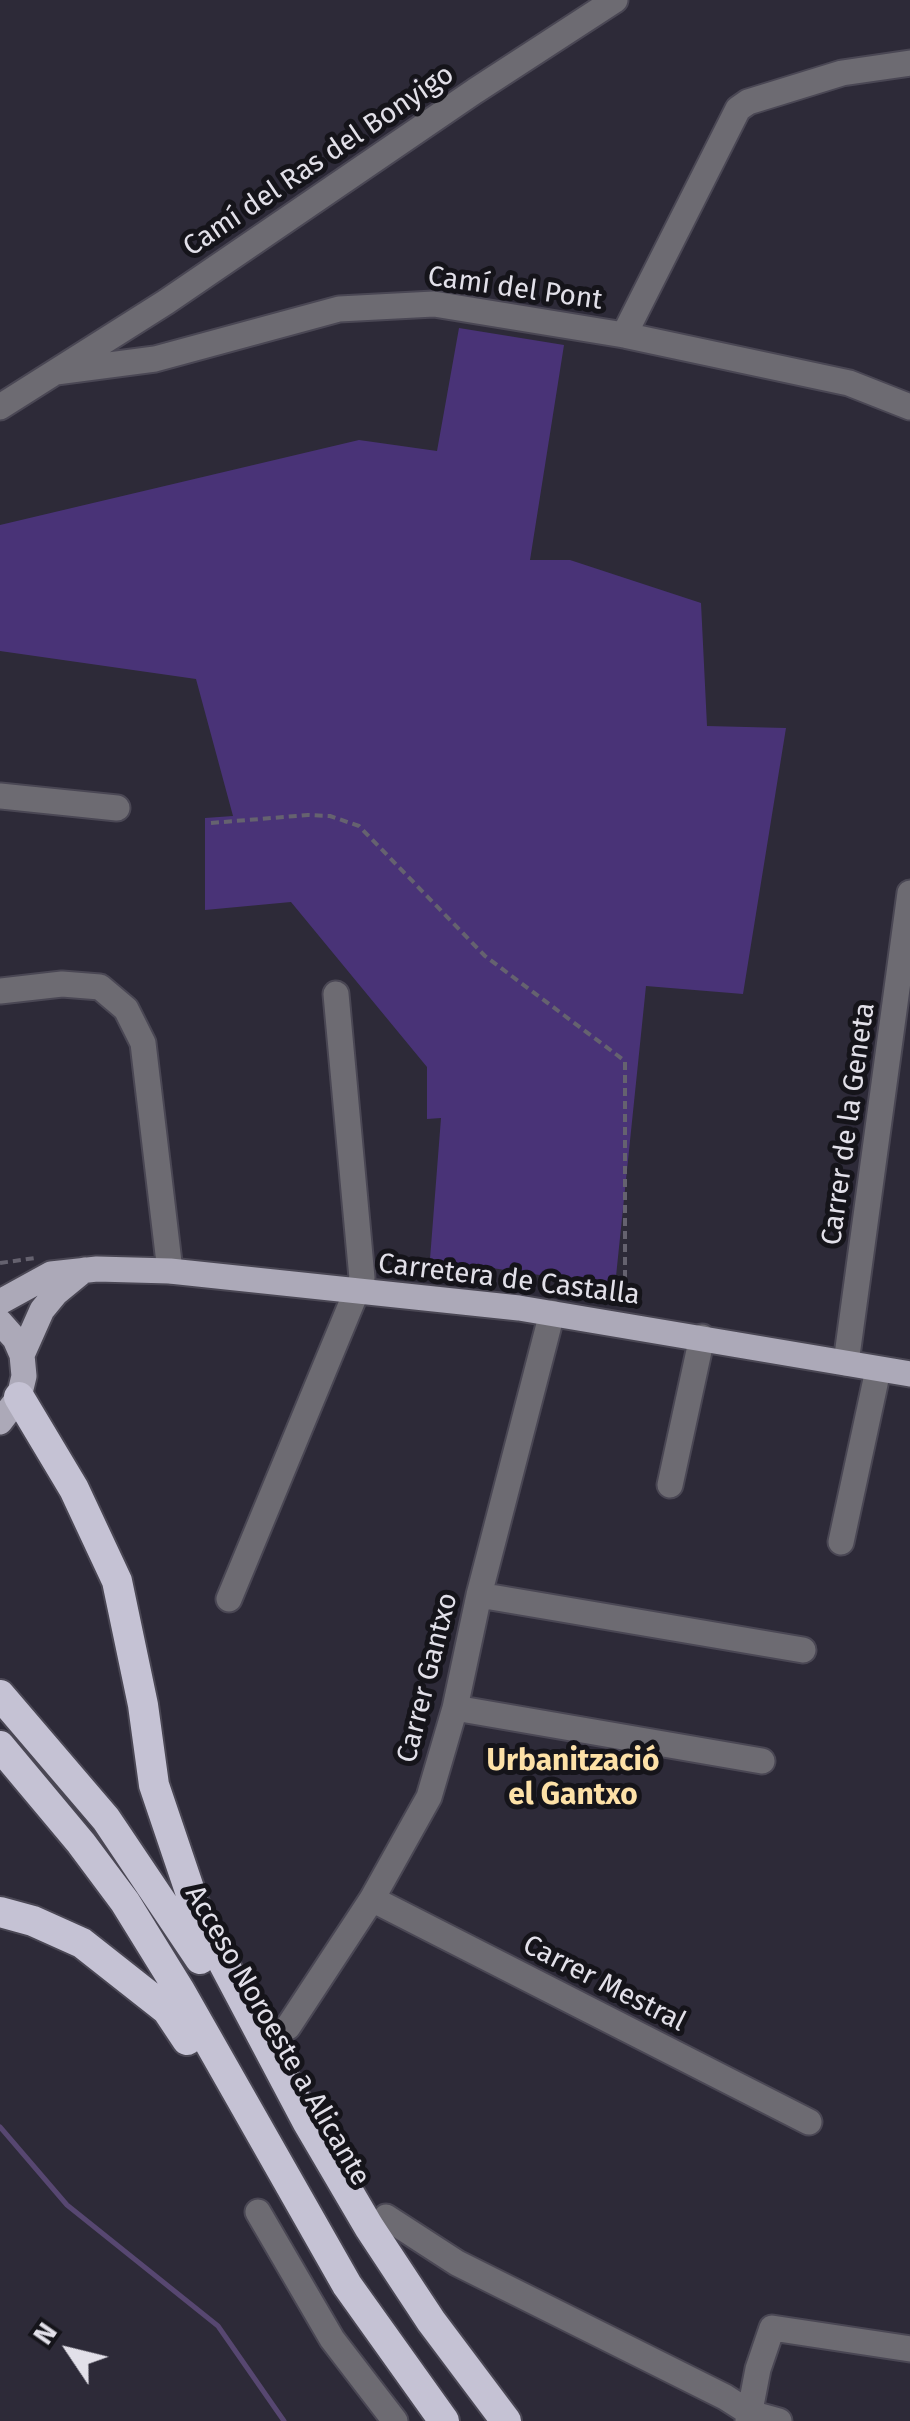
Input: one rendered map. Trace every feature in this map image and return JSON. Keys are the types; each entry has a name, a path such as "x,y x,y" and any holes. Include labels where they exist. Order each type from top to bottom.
{"highway":[{"path":"19,1397 74,1489 117,1581 144,1705 154,1785 198,1915 308,2123 369,2226 431,2321 506,2421"},
{"name":"Acceso Noroeste a Alicante","path":"0,1695 106,1819 192,1944 349,2224 402,2309 484,2421"},
{"path":"0,1746 82,1843 124,1902 180,1991 348,2285 444,2421"},
{"path":"0,1912 82,1943 167,2010 228,2100 340,2302 429,2421"}],"main road":[{"name":"Carretera de Castalla","path":"0,1302 52,1274 91,1270 170,1271 552,1313 910,1374"},
{"path":"22,1355 42,1310 56,1293 91,1270"},
{"path":"0,1322 15,1338 24,1376 19,1397 0,1422"}],"street":[{"name":"Camí del Ras del Bonyigo","path":"56,372 615,0"},
{"path":"624,335 738,109 748,102 842,73 910,63"},
{"name":"Camí del Pont","path":"0,407 56,372 155,359 339,309 434,304 624,335 849,383 910,407"},
{"path":"0,796 117,808"},
{"name":"Carrer de la Geneta","path":"846,1364 910,893"},
{"path":"0,990 62,984 100,987 126,1009 143,1042 170,1271"},
{"path":"229,1598 362,1278 336,994"},
{"name":"Carrer Gantxo","path":"288,2027 372,1899 430,1797 552,1313"},
{"path":"670,1485 702,1337"},
{"path":"841,1542 878,1370"},
{"path":"480,1595 803,1650"},
{"path":"455,1708 762,1760"},
{"name":"Carrer Mestral","path":"372,1899 808,2122"},
{"path":"258,2212 332,2340 396,2421"},
{"path":"386,2217 457,2263 726,2397 749,2417 779,2421"},
{"path":"749,2417 758,2368 772,2328 910,2349"}],"path":[{"path":"211,823 308,815 330,816 359,826 485,956 625,1061 625,1284 613,1322"}],"shaded area":[{"path":"459,328 564,345 530,560 570,560 701,603 707,726 786,728 743,994 646,986 615,1286 430,1259 441,1118 427,1119 427,1067 291,902 205,910 205,818 233,816 196,679 0,651 0,525 359,440 437,451"}],"waterway":[{"path":"0,2127 67,2205 218,2326 284,2421"}],"district":[{"name":"Urbanització el Gantxo","path":"573,1779"}]}
